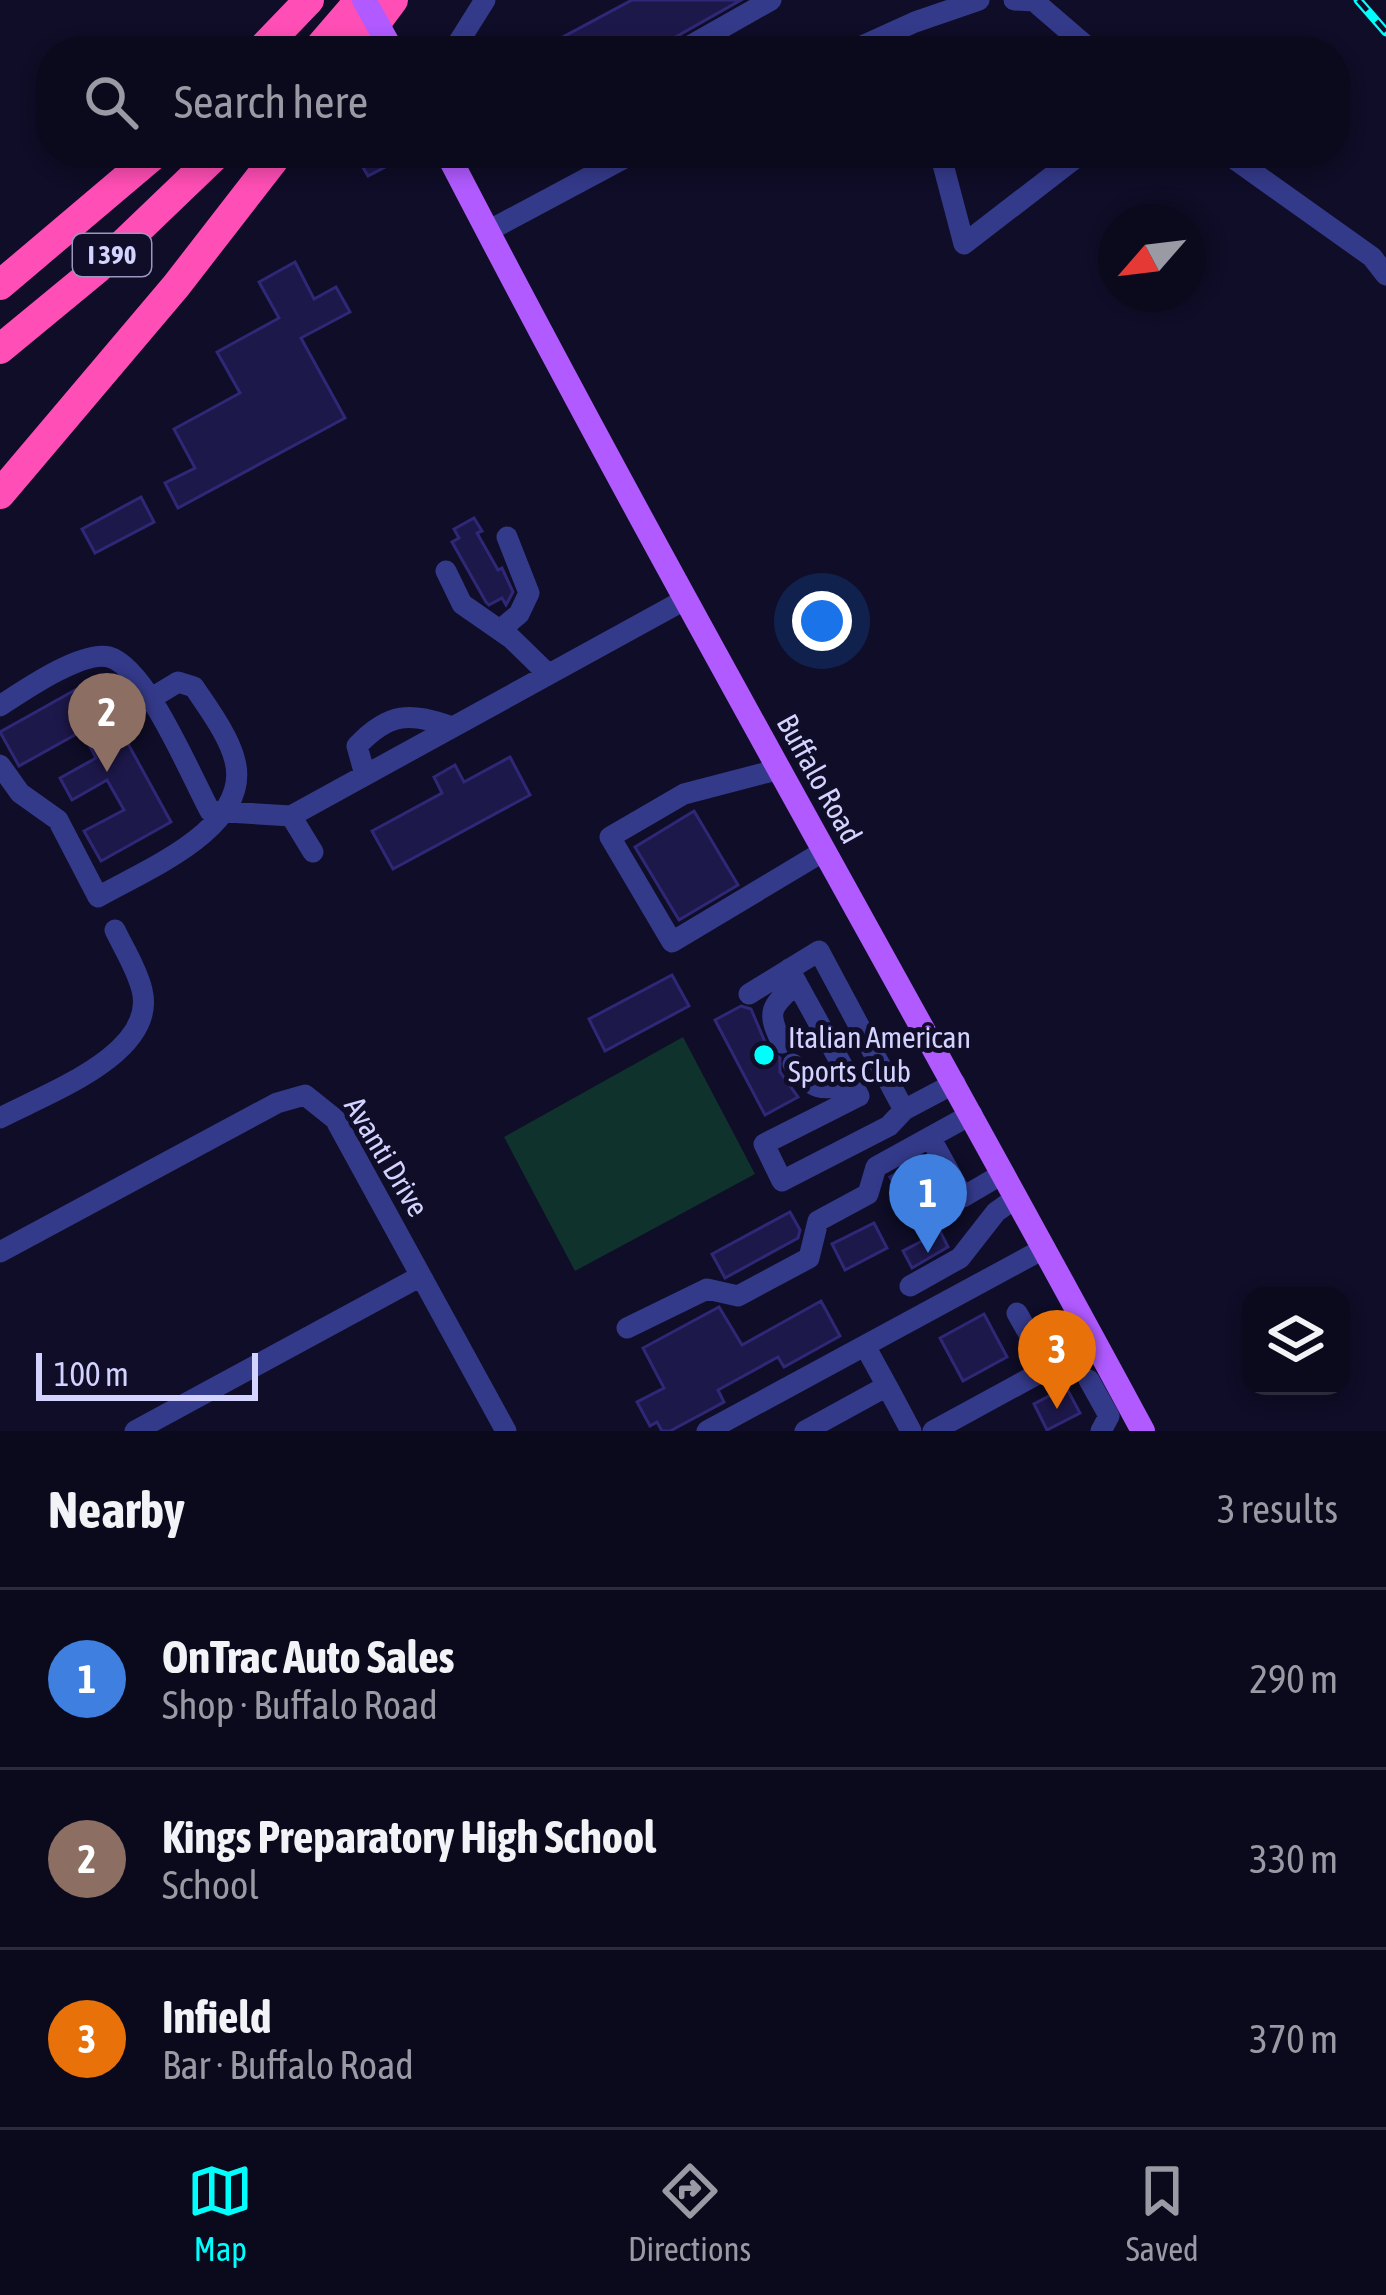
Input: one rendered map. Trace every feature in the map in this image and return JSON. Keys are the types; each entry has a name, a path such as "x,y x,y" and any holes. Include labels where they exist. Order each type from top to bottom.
{"highway":[{"path":"275,36 310,0"},
{"path":"330,36 362,0"},
{"path":"366,36 393,0"},
{"name":"I 390","path":"0,285 138,168"},
{"name":"I 390","path":"0,349 97,269 202,168"},
{"path":"0,494 176,286 267,168"}],"main road":[{"path":"362,0 384,36"},
{"name":"Buffalo Road","path":"455,168 1143,1431"}],"street":[{"path":"462,36 485,0"},
{"path":"707,36 771,0"},
{"path":"884,36 980,0"},
{"path":"1014,0 1034,1 1075,36"},
{"path":"488,231 606,168"},
{"path":"944,168 964,244 1063,168"},
{"path":"1247,168 1372,257 1386,275"},
{"path":"500,630 518,614 530,593 507,537"},
{"path":"446,571 462,604 500,630 548,674"},
{"path":"0,706 85,658 109,657 134,674 210,811 291,816 686,599"},
{"path":"0,765 20,793 58,820 98,897 208,833 224,814 234,784 236,763 194,687 178,682 150,699"},
{"path":"365,775 358,746 375,727 400,717 423,717 452,727"},
{"path":"780,770 684,794 610,837 672,942 824,851"},
{"path":"291,816 313,852"},
{"path":"0,1118 92,1069 126,1047 136,1033 143,992 115,930"},
{"path":"782,1043 771,1023 774,1004 793,976 820,951 904,1110"},
{"path":"793,976 859,1096 764,1144 782,1181 889,1126 904,1110 956,1083"},
{"path":"749,994 793,976"},
{"path":"793,1064 807,1085 826,1090 851,1082"},
{"name":"Avanti Drive","path":"0,1252 278,1102 305,1095 335,1120 506,1431"},
{"path":"627,1328 706,1289 738,1296 809,1258 818,1221 868,1194 877,1166 972,1114"},
{"path":"930,1137 963,1197 1004,1174"},
{"path":"910,1286 960,1258 996,1212 1017,1197"},
{"path":"707,1431 1045,1248"},
{"path":"135,1431 421,1276"},
{"path":"1018,1312 1048,1368"},
{"path":"933,1431 1096,1342"},
{"path":"865,1346 911,1431"},
{"path":"1089,1380 1108,1416 1101,1431"},
{"path":"805,1431 887,1386"}],"green space":[{"path":"683,1037 755,1174 575,1271 504,1137"}],"building":[{"path":"632,0 741,0 678,36 565,36"},
{"path":"295,262 314,299 336,287 350,312 301,338 345,418 178,508 165,483 195,468 174,429 240,393 217,352 279,318 259,282"},
{"path":"141,497 154,522 95,553 82,529"},
{"path":"474,518 482,531 477,533 513,592 506,605 502,598 489,605 486,602 452,542 459,538 454,529"},
{"path":"93,680 171,822 101,861 84,831 124,810 107,780 72,800 60,778 96,758 82,731 19,766 0,732"},
{"path":"510,757 530,795 393,869 372,831 442,793 434,777 455,765 464,782"},
{"path":"694,811 738,885 679,920 635,847"},
{"path":"672,975 689,1006 605,1051 589,1019"},
{"name":"Italian American Sports Club","path":"741,1006 751,1009 768,1049 780,1058 780,1072 798,1097 765,1115 715,1020"},
{"path":"916,1162 946,1217 936,1223 948,1247 912,1268 903,1251 924,1240 890,1177"},
{"path":"790,1212 800,1230 798,1238 725,1278 712,1254"},
{"path":"874,1223 887,1248 845,1270 832,1244"},
{"path":"821,1301 840,1336 784,1367 778,1357 718,1390 724,1402 670,1431 662,1431 657,1422 650,1426 637,1402 664,1388 643,1348 719,1307 742,1345"},
{"path":"984,1314 1007,1357 963,1381 940,1338"},
{"path":"1066,1387 1080,1413 1047,1430 1034,1404"}],"railway":[{"path":"1358,0 1386,32"}],"place":[{"name":"Kings Preparatory High School","path":"107,772"},
{"name":"Italian American Sports Club","path":"764,1055"},
{"name":"OnTrac Auto Sales","path":"928,1253"},
{"name":"Infield","path":"1057,1409"}]}
